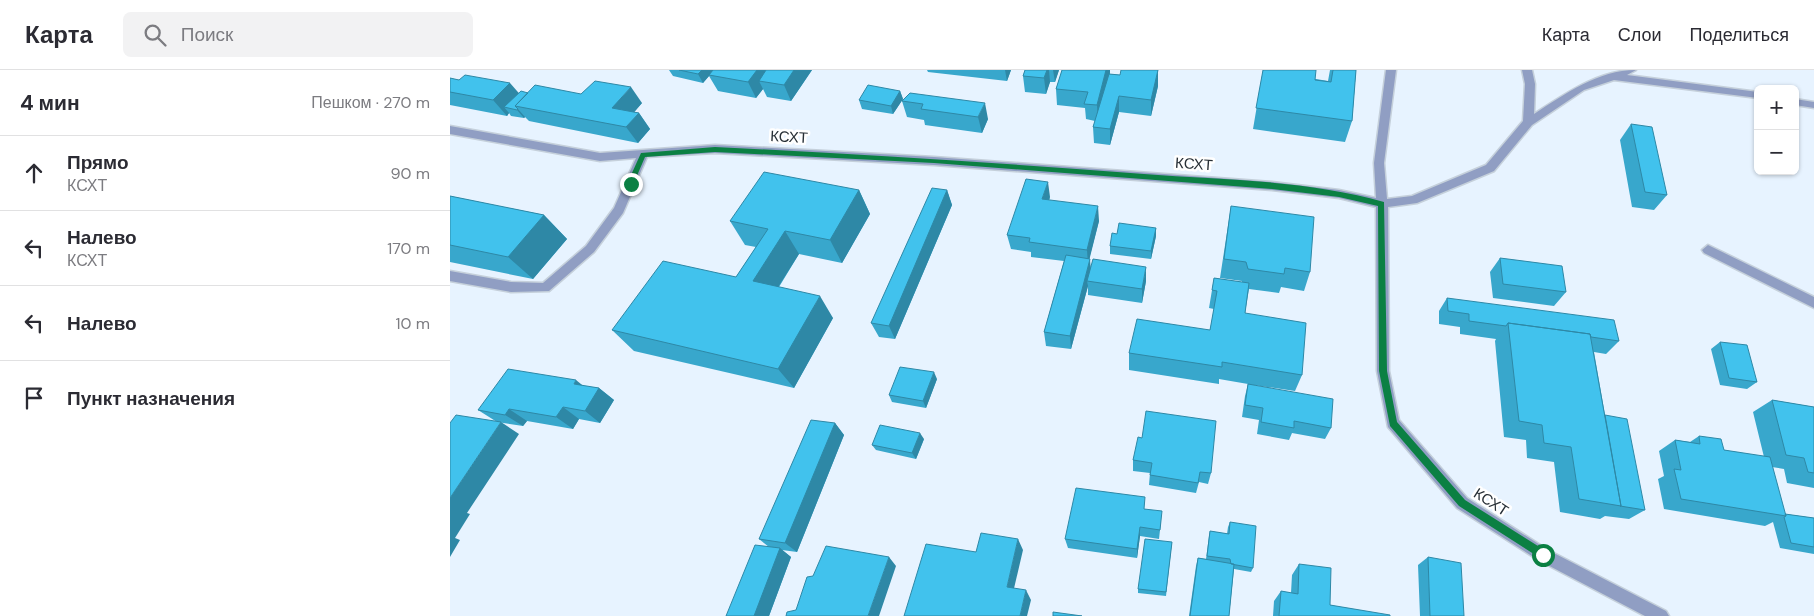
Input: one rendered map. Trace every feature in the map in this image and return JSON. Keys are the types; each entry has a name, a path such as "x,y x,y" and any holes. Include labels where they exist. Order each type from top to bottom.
{"street":[{"path":"1391,70 1379,163 1382,204 1414,200 1490,168 1528,122 1580,88 1631,70"},
{"path":"1528,70 1530,84 1528,122"},
{"path":"1612,76 1754,94"},
{"path":"1799,103 1814,105"},
{"name":"КСХТ","path":"450,130 600,157 715,149 934,160 1272,186 1339,194 1382,204 1383,371 1393,423 1462,503 1543,555 1661,616"},
{"path":"450,276 511,287 545,288 590,249 619,210 643,155"},
{"path":"1708,250 1814,303"}],"building":[{"path":"679,70 702,70 698,74"},
{"path":"713,70 757,70 748,82 709,75"},
{"path":"766,70 794,70 784,85 759,81"},
{"path":"1025,70 1047,70 1044,78 1023,76"},
{"path":"1062,70 1106,70 1097,105 1084,104 1088,92 1056,89"},
{"path":"1121,70 1158,70 1151,100 1119,96 1110,129 1093,127 1109,74 1120,75"},
{"path":"1263,70 1316,70 1315,80 1331,82 1333,70 1356,70 1352,121 1256,108"},
{"path":"465,75 510,83 493,100 450,92 450,78 459,80"},
{"path":"595,81 631,87 612,108 639,113 626,127 515,106 535,85 581,94"},
{"path":"868,85 900,91 891,106 859,100"},
{"path":"521,91 528,93 515,106 517,110 504,107"},
{"path":"910,93 985,103 978,117 921,109 923,104 902,101"},
{"path":"1631,124 1652,127 1667,195 1645,192"},
{"path":"764,172 859,190 830,240 785,231 753,281 820,296 778,369 612,330 663,261 736,277 768,229 730,221"},
{"path":"1026,179 1048,182 1042,199 1098,206 1087,250 1029,242 1030,238 1007,235"},
{"path":"932,188 947,190 889,326 871,323"},
{"path":"450,196 544,215 508,257 450,245"},
{"path":"1231,206 1314,217 1310,272 1285,268 1284,274 1248,269 1246,262 1224,259"},
{"path":"1119,223 1156,228 1151,251 1110,246 1112,233 1117,234"},
{"path":"1066,255 1090,259 1070,336 1044,332"},
{"path":"1500,258 1562,266 1566,292 1503,284"},
{"path":"1093,259 1146,267 1142,289 1087,281"},
{"path":"1214,278 1249,283 1245,313 1306,323 1302,375 1222,362 1222,367 1129,353 1137,319 1210,330 1217,291 1212,290"},
{"path":"1447,298 1614,320 1619,341 1591,337 1590,334 1508,323 1506,326 1469,321 1469,314 1448,311"},
{"path":"1508,323 1590,334 1621,506 1579,499 1571,447 1544,443 1542,425 1519,421"},
{"path":"1720,342 1747,345 1757,382 1729,378"},
{"path":"900,367 934,372 923,401 889,395"},
{"path":"508,369 576,380 574,384 599,388 585,411 563,407 556,417 509,409 505,415 478,410"},
{"path":"1248,384 1333,399 1331,428 1294,421 1294,428 1261,422 1263,408 1245,405"},
{"path":"1772,400 1814,407 1814,473 1808,472 1804,458 1786,455"},
{"path":"1146,411 1216,421 1211,473 1200,472 1198,483 1150,475 1152,463 1133,460 1138,437 1142,438"},
{"path":"456,415 501,422 450,498 450,423"},
{"path":"1605,415 1627,419 1645,510 1620,506"},
{"path":"811,420 835,423 785,543 759,539"},
{"path":"880,425 920,433 912,453 872,445"},
{"path":"1699,436 1721,439 1724,450 1770,457 1786,516 1681,499 1674,469 1681,470 1675,440 1700,444"},
{"path":"1076,488 1145,497 1144,509 1162,511 1160,530 1140,527 1137,549 1065,539"},
{"path":"1785,514 1814,518 1814,547 1791,543 1784,517 1786,516"},
{"path":"1230,522 1256,526 1253,568 1231,564 1230,559 1207,556 1210,531 1229,534"},
{"path":"981,533 1018,539 1007,587 1026,590 1020,616 904,616 926,544 976,552"},
{"path":"1145,539 1172,542 1166,592 1138,589"},
{"path":"755,545 780,548 754,616 726,616"},
{"path":"826,546 889,557 868,616 786,616 787,612 796,610 807,577 813,576"},
{"path":"1428,557 1461,563 1464,616 1430,616"},
{"path":"1198,558 1234,564 1229,616 1190,616"},
{"path":"1299,564 1331,568 1330,605 1390,616 1279,616 1281,591 1298,594"},
{"path":"1053,612 1082,616 1053,616"}],"route":[{"path":"631,184 643,155 715,149 934,160 1272,186 1339,194 1382,204 1383,371 1393,423 1462,503 1543,555"}]}
